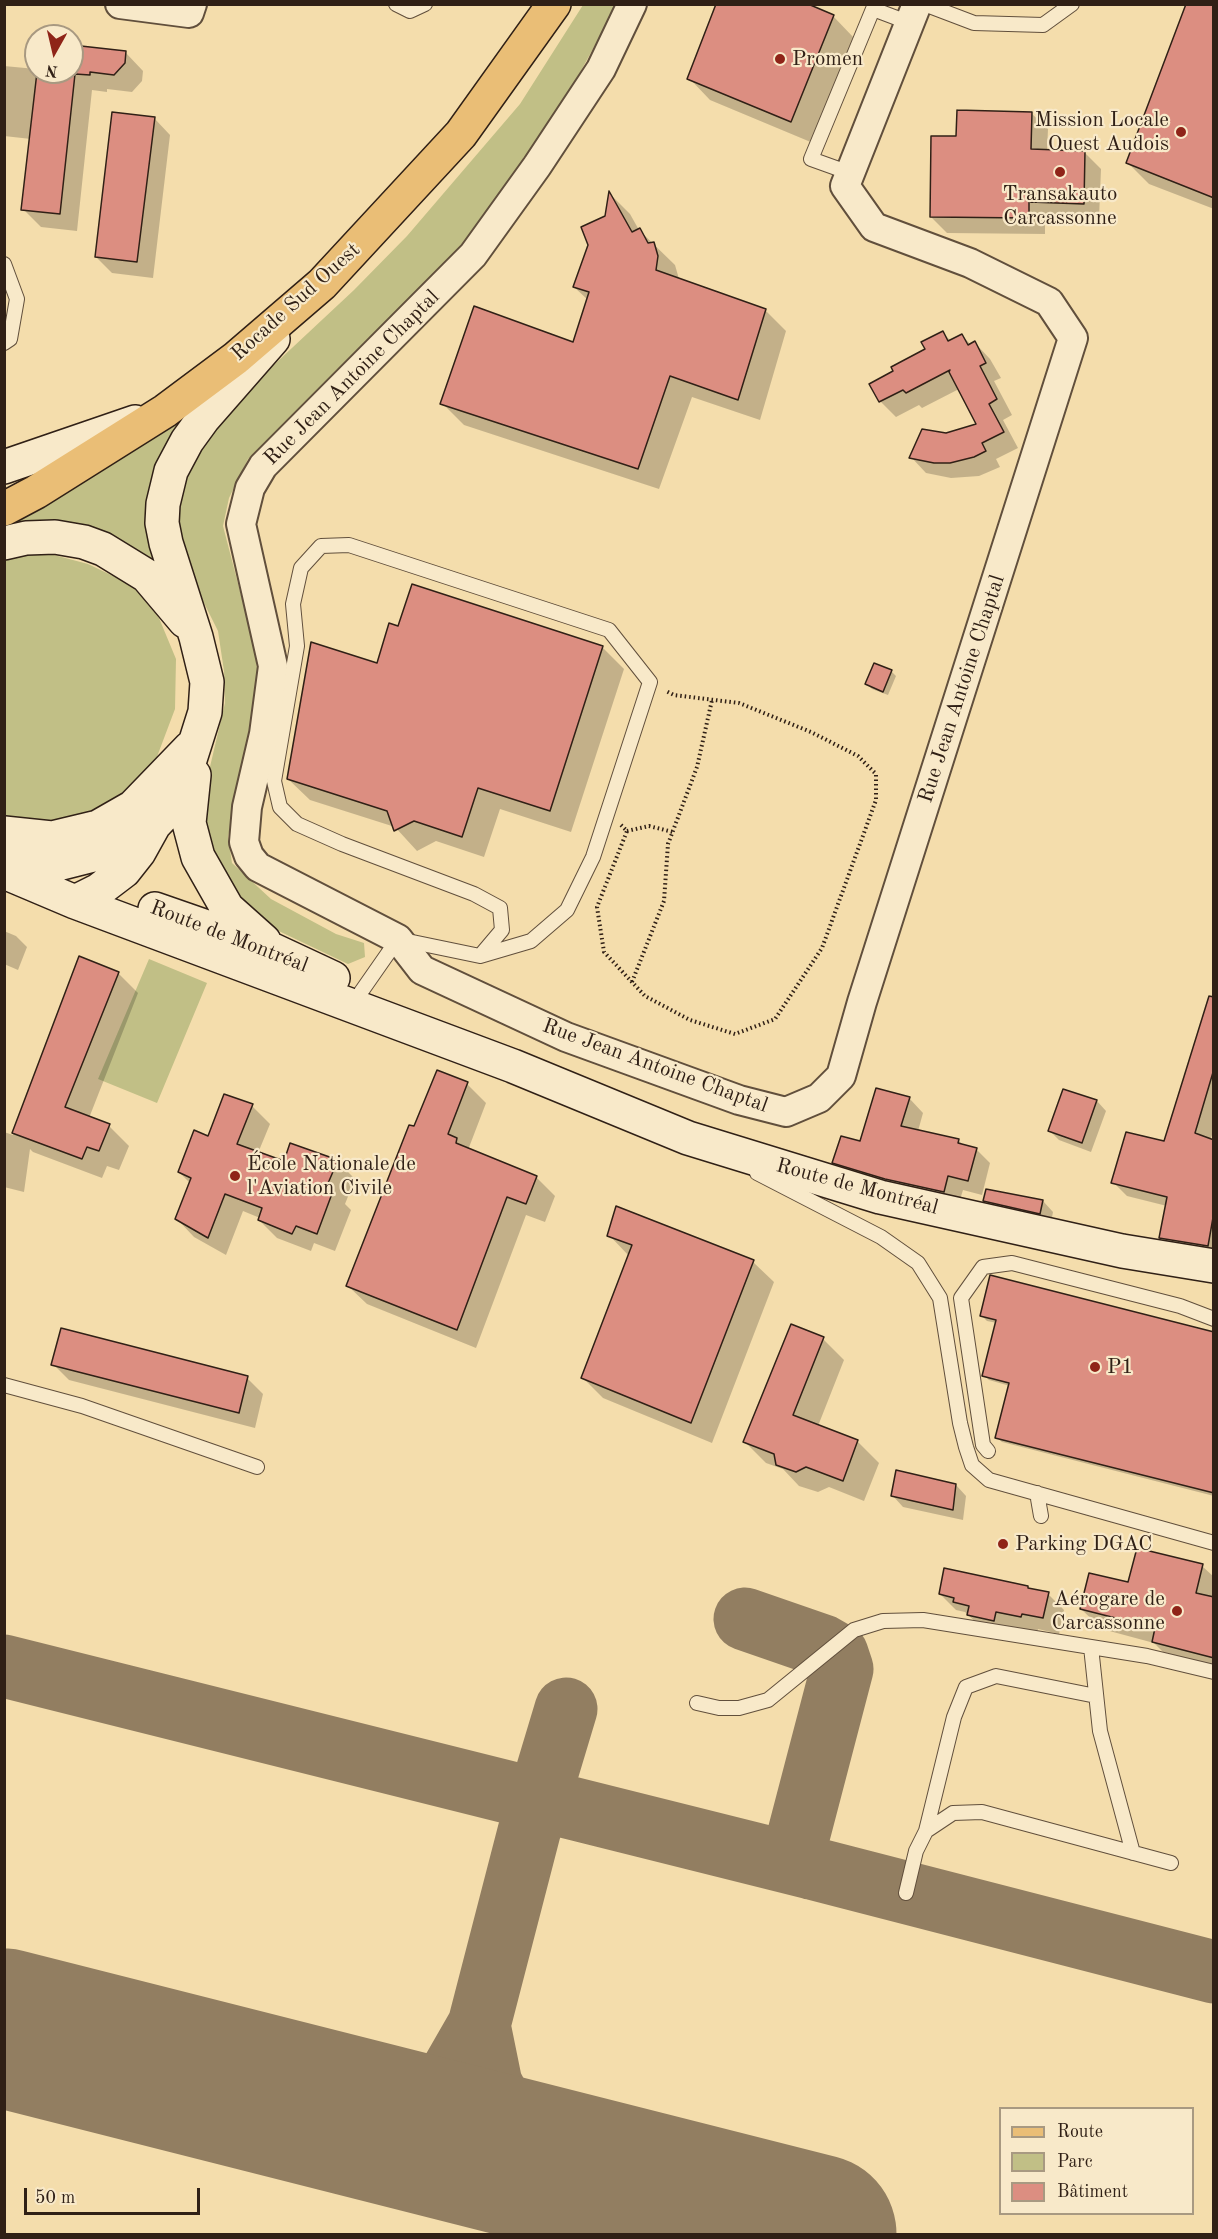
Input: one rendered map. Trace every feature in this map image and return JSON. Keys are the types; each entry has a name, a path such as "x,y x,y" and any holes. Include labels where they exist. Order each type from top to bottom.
{"main road":[{"name":"Rocade Sud Ouest","path":"4,509 165,411 236,358 322,284 461,134 555,4"},
{"path":"87,896 124,870 139,852 154,825 171,807 180,791 205,712 207,682 162,523 163,504 171,471 187,441 203,419 322,284"},
{"path":"4,467 165,411"},
{"path":"4,543 26,538 55,537 84,542 103,549 147,576 172,604 196,637"},
{"path":"4,833 52,838 98,827 133,807 197,741"},
{"path":"197,741 189,823 198,857 227,908 273,950"},
{"path":"4,859 42,868 105,852 154,825"},
{"name":"Route de Montréal","path":"4,853 42,868 87,896 688,1138 880,1197 1122,1251 1214,1266"},
{"name":"Route de Montréal","path":"4,872 273,950 513,1066"}],"street":[{"path":"120,4 189,13 192,4"},
{"name":"Rue Jean Antoine Chaptal","path":"632,4 601,69 537,166 473,255 263,465 250,488 241,524 273,666 264,734 247,807 244,842 249,856 258,867 398,939 422,970 566,1037 739,1100 786,1112 819,1098 841,1076 865,991 1073,339 1049,302 970,263 874,227 844,186 917,11"}],"lane":[{"path":"396,4 410,11 425,4"},
{"path":"850,173 811,159 873,9 917,11 974,23 1043,25 1072,4"},
{"path":"4,264 17,299 10,339 4,343"},
{"path":"362,992 398,939 480,956 531,941 567,910 593,857 650,682 609,630 349,545 321,546 301,568 293,604 297,646 274,781 280,807 297,824 342,844 474,894 500,908 502,930 480,956"},
{"path":"688,1138 881,1237 918,1263 940,1298 960,1423 972,1465 986,1485 1037,1493 1214,1543"},
{"path":"988,1451 983,1444 962,1298 983,1267 1012,1263 1180,1306 1214,1319"},
{"path":"948,1350 964,1312"},
{"path":"943,1318 969,1347"},
{"path":"4,1386 82,1406 257,1467"},
{"path":"1037,1493 1041,1516"},
{"path":"697,1703 719,1708 739,1708 768,1700 854,1630 884,1621 923,1620 1148,1656 1214,1672"},
{"path":"1091,1647 1100,1731 1133,1853"},
{"path":"906,1893 916,1851 926,1831 954,1717 966,1687 996,1676 1096,1696"},
{"path":"926,1831 953,1813 982,1812 1171,1863"}],"path":[{"path":"627,831 597,907 604,952 645,996 690,1020 735,1034 775,1019 822,948 876,800 876,774 858,756 811,732 739,704 674,695 650,682"},
{"path":"632,982 664,901 668,844 697,767 712,700"},
{"path":"607,813 627,831"},
{"path":"627,831 649,826 673,832"}],"green space":[{"path":"583,5 617,5 561,107 512,181 463,244 425,285 248,459 229,498 223,526 254,645 259,683 228,837 232,863 271,899 336,934 364,943 365,957 348,964 264,924 219,882 202,823 209,771 225,703 224,671 218,631 185,565 175,500 190,461 216,419 354,290 407,236 520,104"},
{"path":"184,410 187,418 153,568 5,528 4,524"},
{"path":"39,551 88,564 132,585 159,618 176,659 175,709 155,762 142,785 76,821 23,824 5,821 4,559"},
{"path":"149,959 207,983 157,1103 98,1079"}],"building":[{"path":"716,4 808,4 834,15 791,122 687,79"},
{"path":"1186,4 1214,4 1214,198 1126,163"},
{"path":"84,46 126,51 125,63 114,75 90,72 90,75 84,75"},
{"path":"36,84 74,84 60,214 21,210"},
{"path":"957,110 1032,112 1031,149 1085,151 1084,204 1029,202 1029,218 930,217 931,136 956,136"},
{"path":"112,112 155,117 137,262 95,257"},
{"path":"609,191 632,232 640,228 648,243 654,242 658,256 656,270 766,309 738,400 670,376 638,469 440,404 474,306 573,342 589,292 573,287 588,245 581,227 605,216"},
{"path":"943,331 948,341 962,334 968,345 975,341 986,363 980,366 997,399 989,404 1004,432 982,443 986,451 974,457 950,463 934,463 909,458 922,429 946,433 976,424 950,370 906,393 903,390 879,402 869,384 893,371 891,367 925,349 921,342"},
{"path":"412,584 603,646 550,811 478,788 462,837 414,821 394,831 387,811 287,779 311,642 377,663 389,623 398,626"},
{"path":"874,663 892,670 883,692 865,684"},
{"path":"79,956 119,972 65,1107 110,1124 99,1151 87,1147 82,1159 12,1133"},
{"path":"1209,996 1214,997 1214,1069 1195,1133 1214,1140 1214,1212 1208,1246 1159,1238 1167,1197 1111,1183 1126,1132 1164,1141"},
{"path":"437,1070 468,1082 448,1134 457,1138 456,1143 537,1176 526,1204 507,1197 457,1330 346,1286 409,1125 414,1126"},
{"path":"876,1088 910,1097 901,1126 959,1139 958,1143 977,1148 968,1181 948,1176 944,1192 885,1179 832,1163 841,1136 860,1141"},
{"path":"1063,1089 1097,1100 1082,1143 1048,1131"},
{"path":"224,1094 253,1104 237,1144 284,1161 290,1143 338,1160 326,1188 333,1191 317,1234 296,1226 292,1234 258,1220 262,1208 225,1194 208,1238 175,1219 191,1178 178,1172 194,1130 208,1136"},
{"path":"986,1189 1043,1200 1040,1214 983,1201"},
{"path":"616,1206 754,1260 691,1423 581,1378 632,1245 607,1236"},
{"name":"P1","path":"990,1275 1214,1332 1214,1493 995,1438 1009,1383 982,1376 996,1320 980,1316"},
{"path":"791,1324 824,1337 793,1415 858,1440 843,1481 806,1467 796,1472 776,1465 774,1454 743,1442"},
{"path":"61,1328 248,1376 239,1413 51,1365"},
{"path":"896,1470 956,1484 953,1510 891,1496"},
{"name":"Aérogare de Carcassonne","path":"1137,1548 1203,1564 1196,1593 1214,1597 1214,1658 1152,1642 1155,1628 1080,1609 1089,1573 1128,1582"},
{"path":"944,1568 1049,1592 1043,1618 996,1612 994,1621 967,1615 969,1606 953,1602 954,1598 939,1594"}],"taxiway":[{"path":"745,1619 823,1646 837,1654 842,1669 797,1841 798,1854 811,1868"},
{"path":"4,1666 811,1868 1214,1972"},
{"path":"335,2112 377,2110 412,2102 435,2089 452,2072 479,2025 529,1832 566,1709"},
{"path":"479,2025 491,2084 515,2129 549,2154 588,2176"}],"runway":[{"path":"4,2028 817,2234"}],"place":[{"name":"Promen","path":"780,59"},
{"name":"Mission Locale Ouest Audois","path":"1181,132"},
{"name":"Transakauto Carcassonne","path":"1060,172"},
{"name":"École Nationale de l'Aviation Civile","path":"235,1176"},
{"name":"P1","path":"1095,1367"},
{"name":"Parking DGAC","path":"1003,1544"},
{"name":"Aérogare de Carcassonne","path":"1177,1611"}]}
